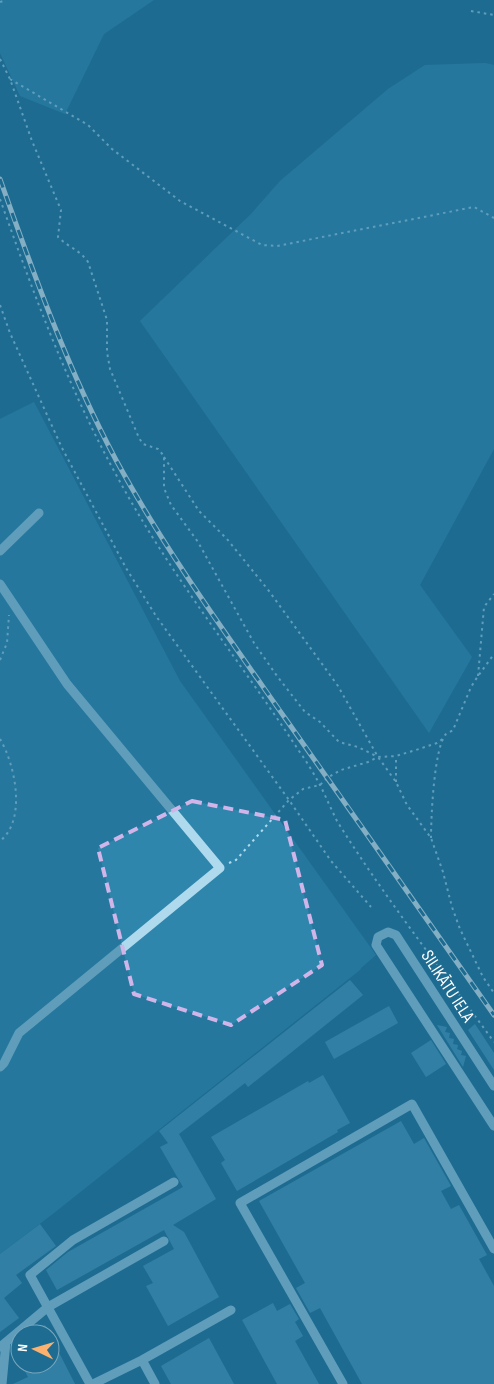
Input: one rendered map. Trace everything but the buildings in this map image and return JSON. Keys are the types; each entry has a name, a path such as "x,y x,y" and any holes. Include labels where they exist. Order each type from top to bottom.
{"lane":[{"path":"0,551 39,513"},
{"path":"0,584 67,684 220,868 19,1034 0,1067"},
{"name":"SILIKĀTU IELA","path":"494,1086 396,935 388,932 378,937 376,945 494,1126"},
{"path":"343,1384 240,1203 412,1104 494,1249"},
{"path":"174,1182 73,1240 30,1275 92,1384 142,1360 231,1310"},
{"path":"2,1384 3,1345 48,1307 164,1241"},
{"path":"142,1360 155,1384"}],"path":[{"path":"0,2 6,0"},
{"path":"472,10 494,15"},
{"path":"0,59 10,79 32,141 61,210 58,237 65,244 75,248 84,255 88,262 107,320 107,352 110,368 139,438 144,444 158,449 164,456 200,511 226,538 269,591 338,686 378,757 431,838 460,929 483,977 494,993"},
{"path":"10,79 88,125 112,149 180,201 262,245 277,246 474,207 494,218"},
{"path":"0,199 30,284 60,359 119,481 182,585 300,752 320,785 336,818 365,863 450,984 494,1042"},
{"path":"0,305 10,333 62,448 126,568 156,616 331,861 371,907"},
{"path":"164,456 164,488 171,505 198,542 249,634 276,676 305,712 320,722 339,742 358,747 378,757"},
{"path":"478,676 484,607 494,594"},
{"path":"0,660 7,643 8,609"},
{"path":"431,838 433,791 439,753 444,738 446,734 453,730 478,676 494,654"},
{"path":"220,868 236,860 289,800 303,789 320,785 327,778 342,770 378,757 396,756 437,743 444,738"},
{"path":"0,739 5,747 14,776 16,800 13,821 5,837 0,841"},
{"path":"396,756 396,782"}],"highlighted area":[{"path":"192,801 285,820 322,965 231,1025 134,994 98,848"}],"shaded area":[{"path":"0,0 154,0 104,34 65,114 20,96 0,53"},
{"path":"485,63 494,65 494,449 420,585 472,657 429,733 140,321 251,214 280,181 388,89 425,65"},
{"path":"34,402 180,681 376,955 360,970 0,1254 0,419"}],"railway":[{"path":"0,179 39,286 82,392 135,493 175,559 219,623 494,1015"}]}
